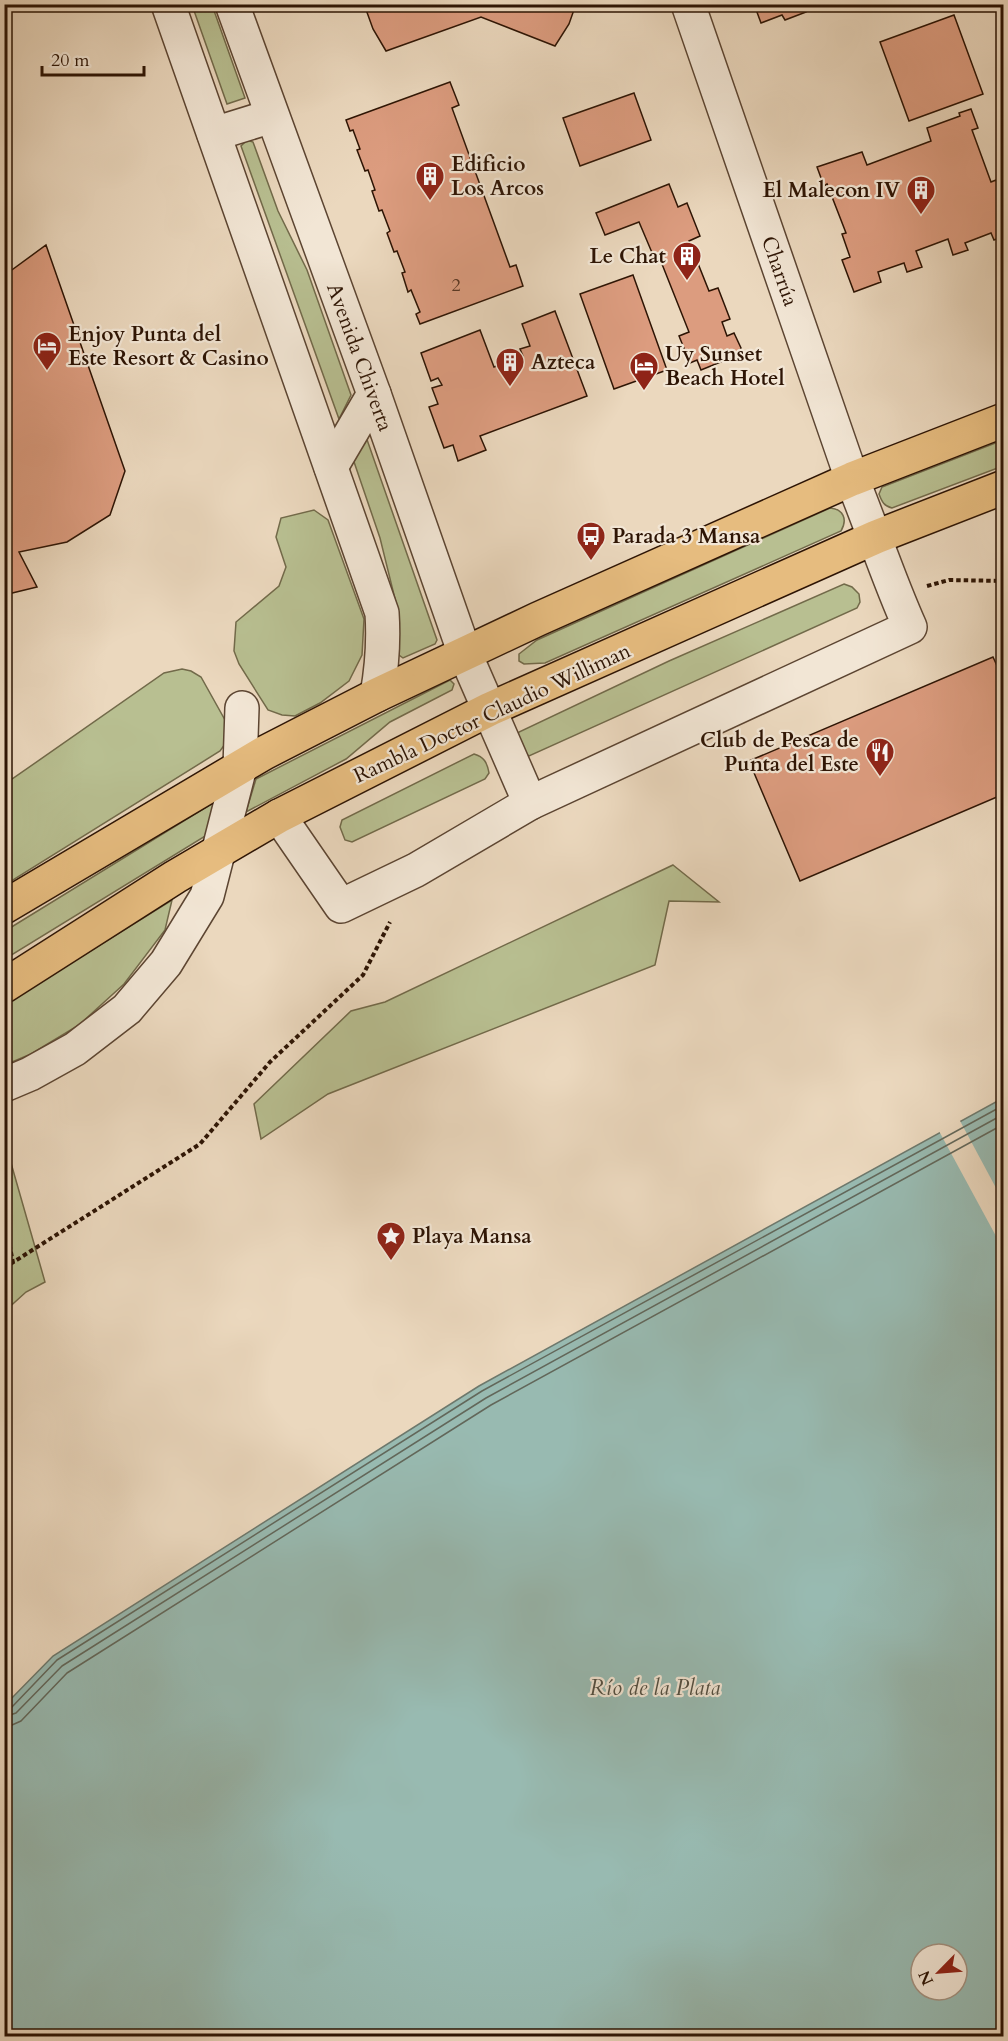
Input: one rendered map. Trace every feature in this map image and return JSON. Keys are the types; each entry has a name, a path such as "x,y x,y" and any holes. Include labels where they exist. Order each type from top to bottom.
{"main road":[{"path":"4,907 240,767 377,696 549,614 852,479 1004,420"},
{"name":"Rambla Doctor Claudio Williman","path":"4,986 175,877 279,816 490,709 876,537 1004,487"}],"street":[{"path":"168,4 382,613 383,665 377,696"},
{"name":"Avenida Chiverta","path":"232,4 374,394 465,654 530,803"},
{"name":"Charrúa","path":"530,803 910,627 852,479 688,4"},
{"path":"214,134 272,116"},
{"path":"331,467 374,394"},
{"path":"4,1085 30,1074 75,1049 127,1009 166,963 207,896 240,767 242,708"},
{"path":"279,816 341,906 416,870 530,803"}],"path":[{"path":"896,595 949,580 1004,581"},
{"path":"4,1268 200,1144 270,1062 363,975 416,870"},
{"path":"4,1215 13,1263"}],"green space":[{"path":"192,5 212,5 245,98 227,104"},
{"path":"247,140 253,142 278,211 307,270 351,395 339,419 241,146"},
{"path":"364,431 437,640 435,644 403,658 399,655 398,611 380,538 351,453"},
{"path":"1003,440 1003,466 892,508 885,505 881,499 879,494 882,487"},
{"path":"830,508 838,510 843,515 844,522 841,531 545,663 524,664 519,661 519,654 537,640"},
{"path":"314,510 328,520 364,619 362,655 349,681 320,703 295,716 282,715 268,710 239,664 234,651 236,622 279,586 286,567 276,537 281,518"},
{"path":"844,584 852,587 859,594 860,602 857,608 529,756 522,752 516,738 519,732 669,661"},
{"path":"182,669 201,677 225,720 228,740 220,751 5,885 5,784 164,673"},
{"path":"450,680 454,684 452,690 390,722 346,759 246,812 256,779"},
{"path":"474,754 483,758 486,763 489,773 485,779 352,842 345,840 340,827 342,820"},
{"path":"216,801 207,835 5,959 5,931"},
{"path":"673,865 719,902 669,901 655,965 328,1094 261,1139 254,1104 351,1011 385,1002"},
{"path":"172,900 165,930 124,984 79,1025 31,1054 5,1065 5,1004"},
{"path":"5,1142 45,1282 26,1292 5,1311"}],"water":[{"name":"Río de la Plata","path":"1003,1098 1003,2036 5,2036 4,1706 53,1656 479,1386"}],"pier":[{"path":"959,1119 1003,1201 1003,1249 939,1131"}],"building":[{"path":"364,4 576,4 569,24 555,46 481,17 386,51 373,29"},
{"path":"754,4 804,4 806,12 785,20 782,15 761,23"},
{"path":"954,15 983,94 909,121 880,42"},
{"name":"Edificio Los Arcos","path":"450,82 459,105 452,108 510,267 516,265 523,286 420,324 416,314 420,312 411,290 408,292 402,273 405,272 397,251 394,252 387,233 390,231 382,210 379,211 372,191 375,190 368,170 365,171 353,130 350,131 346,120"},
{"path":"634,93 651,140 580,166 563,118"},
{"name":"El Malecon IV","path":"971,109 978,128 972,130 991,182 996,180 1004,199 1004,236 994,240 991,233 965,243 968,250 953,255 948,239 916,251 922,267 907,272 904,263 878,272 881,282 854,292 842,260 850,257 842,234 846,233 827,184 824,186 817,167 862,152 867,165 931,141 927,128 960,116 959,113"},
{"name":"Le Chat","path":"669,184 678,207 687,203 700,236 689,241 709,291 718,288 730,319 722,322 727,336 734,333 741,348 738,355 701,370 697,360 690,363 679,336 689,332 658,254 653,255 639,222 605,235 596,213"},
{"name":"Enjoy Punta del Este Resort & Casino","path":"46,245 125,471 110,515 67,542 19,552 37,587 4,595 4,265 9,272"},
{"path":"633,275 667,370 614,389 580,294"},
{"name":"Azteca","path":"555,311 587,396 480,436 486,450 458,461 453,445 444,448 429,407 438,404 432,388 442,385 438,378 431,381 421,353 480,330 494,367 523,356 520,349 530,346 522,324"},
{"name":"Club de Pesca de Punta del Este","path":"993,657 1004,681 1004,794 800,881 749,761"}],"place":[{"name":"Edificio Los Arcos","path":"430,202"},
{"name":"El Malecon IV","path":"921,216"},
{"name":"Le Chat","path":"687,282"},
{"name":"Enjoy Punta del Este Resort & Casino","path":"47,372"},
{"name":"Azteca","path":"510,388"},
{"name":"Uy Sunset Beach Hotel","path":"644,392"},
{"name":"Parada 3 Mansa","path":"591,562"},
{"name":"Club de Pesca de Punta del Este","path":"880,778"},
{"name":"Playa Mansa","path":"391,1262"}]}
